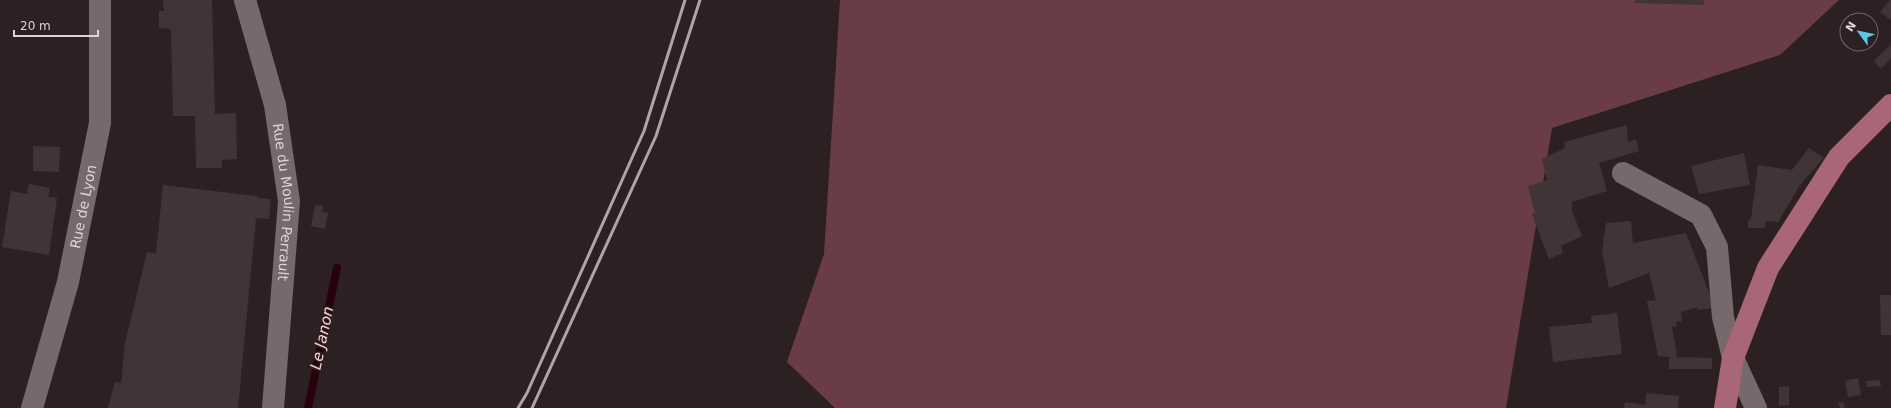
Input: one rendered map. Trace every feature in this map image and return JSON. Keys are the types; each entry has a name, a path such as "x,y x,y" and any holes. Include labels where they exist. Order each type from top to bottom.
{"main road":[{"path":"1725,408 1733,358 1768,268 1839,158 1891,105"}],"street":[{"name":"Rue de Lyon","path":"32,408 68,282 100,123 100,0"},
{"name":"Rue du Moulin Perrault","path":"245,0 275,105 289,201 273,408"},
{"path":"1623,173 1701,215 1717,248 1723,317 1733,358 1756,408"}],"shaded area":[{"path":"840,0 1839,0 1780,55 1552,128 1506,408 835,408 787,362 824,254"}],"building":[{"path":"163,0 212,0 215,114 236,113 237,159 222,160 222,168 196,168 195,116 173,116 171,29 159,28 159,11 164,11"},
{"path":"1635,0 1704,0 1704,5 1635,3"},
{"path":"1891,0 1891,20 1880,12"},
{"path":"1891,44 1891,58 1881,69 1874,61"},
{"path":"1627,125 1628,142 1636,139 1639,151 1599,163 1607,191 1572,202 1572,211 1582,236 1561,246 1563,253 1549,259 1532,214 1535,213 1528,186 1547,180 1542,159 1565,148 1564,142"},
{"path":"33,146 60,147 59,172 33,171"},
{"path":"1809,148 1824,158 1800,185 1778,222 1766,221 1765,228 1748,228 1748,220 1751,219 1758,165 1792,170"},
{"path":"1744,153 1750,185 1699,194 1691,166"},
{"path":"29,184 50,188 48,197 57,198 49,255 2,247 11,191 27,194"},
{"path":"163,185 271,199 269,219 256,218 238,408 108,408 115,382 121,383 125,343 147,252 156,253"},
{"path":"315,205 323,206 322,212 328,213 325,229 311,226"},
{"path":"1631,221 1633,243 1686,233 1713,303 1712,308 1697,310 1697,307 1681,312 1682,321 1676,322 1677,326 1672,327 1677,357 1712,358 1712,369 1669,369 1669,357 1658,356 1647,301 1656,300 1649,273 1609,288 1602,251 1606,223"},
{"path":"1880,295 1891,295 1891,335 1881,335"},
{"path":"1617,313 1622,354 1553,362 1549,327 1592,323 1591,316"},
{"path":"1858,378 1861,395 1848,397 1845,381"},
{"path":"1880,380 1881,386 1867,387 1866,381"},
{"path":"1789,386 1789,405 1779,406 1779,387"},
{"path":"1646,393 1679,396 1678,408 1624,408 1625,402 1645,405"},
{"path":"1843,402 1845,408 1840,408 1838,403"}],"waterway":[{"name":"Le Janon","path":"308,408 337,268"}],"railway":[{"path":"518,408 527,393 644,131 685,0"},
{"path":"532,408 656,136 700,0"}]}
